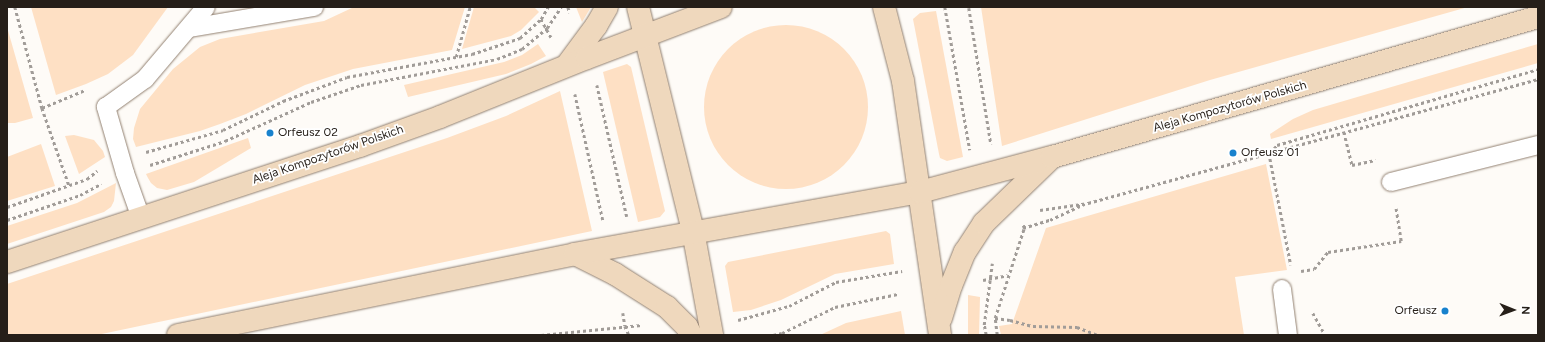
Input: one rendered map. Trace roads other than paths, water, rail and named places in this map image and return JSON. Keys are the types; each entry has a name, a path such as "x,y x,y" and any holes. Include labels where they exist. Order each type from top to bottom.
{"street":[{"path":"566,67 596,26 607,7"},
{"path":"638,7 693,231 712,335"},
{"name":"Aleja Kompozytorów Polskich","path":"7,262 425,122 721,7"},
{"path":"884,7 903,80 939,330"},
{"name":"Aleja Kompozytorów Polskich","path":"693,231 920,192 1052,157 1538,17"},
{"path":"939,330 951,286 965,252 984,223 1052,157"},
{"path":"178,335 693,231"},
{"path":"575,254 615,274 667,307 687,327 691,335"}],"lane":[{"path":"141,218 123,166 106,107 145,79 190,28 206,7"},
{"path":"190,28 314,7"},
{"path":"1392,182 1538,145"},
{"path":"1282,290 1288,335"}],"place":[{"name":"Orfeusz 02","path":"270,133"},
{"name":"Orfeusz 01","path":"1233,153"},
{"name":"Orfeusz","path":"1445,311"}]}
